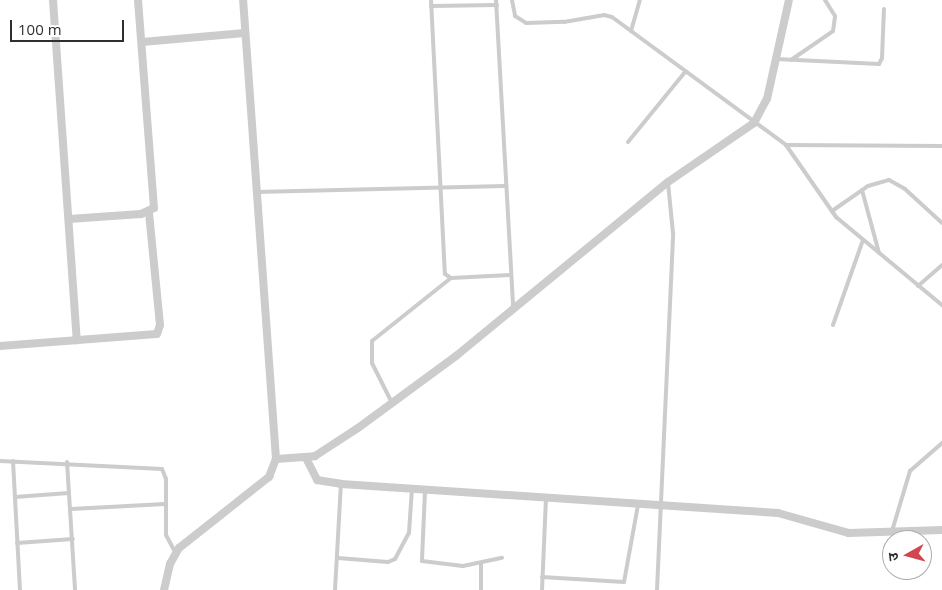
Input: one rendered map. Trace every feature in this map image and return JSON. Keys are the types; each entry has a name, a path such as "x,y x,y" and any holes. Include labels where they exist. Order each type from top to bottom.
{"street":[{"path":"53,0 77,340"},
{"path":"0,346 149,336 158,332 149,212 156,203 138,0"},
{"path":"164,590 175,552 269,477 276,459 243,0"},
{"path":"276,459 306,458 320,454 392,403 668,182 754,123 768,99 789,0"},
{"path":"142,42 245,33"},
{"path":"69,219 149,212"},
{"path":"306,458 317,480 341,484 425,488 786,514 843,532 882,531"}],"lane":[{"path":"431,0 444,272 451,278"},
{"path":"496,0 513,307"},
{"path":"512,0 515,16 526,23 564,22 604,15 631,31 786,145 832,211 863,240 942,306"},
{"path":"631,31 640,0"},
{"path":"791,60 833,31 835,16 825,0"},
{"path":"431,6 497,5"},
{"path":"776,59 879,64 882,58 884,10"},
{"path":"628,142 685,72"},
{"path":"786,145 942,146"},
{"path":"657,590 673,232 668,182"},
{"path":"832,211 877,182 894,182 942,223"},
{"path":"256,192 505,186"},
{"path":"862,190 879,253"},
{"path":"833,325 863,240"},
{"path":"918,286 942,266"},
{"path":"392,403 372,362 372,342 451,278 510,275"},
{"path":"892,530 910,471 942,443"},
{"path":"0,460 67,462 162,469 165,474 166,535 175,552"},
{"path":"13,460 20,590"},
{"path":"67,462 75,590"},
{"path":"335,590 341,484"},
{"path":"338,558 388,562 395,559 410,529 412,488"},
{"path":"425,488 422,561 456,566 481,565 502,558"},
{"path":"15,497 69,493"},
{"path":"542,590 546,498"},
{"path":"70,509 165,504"},
{"path":"542,577 624,582 638,504"},
{"path":"17,543 73,539"},
{"path":"481,565 481,590"}]}
